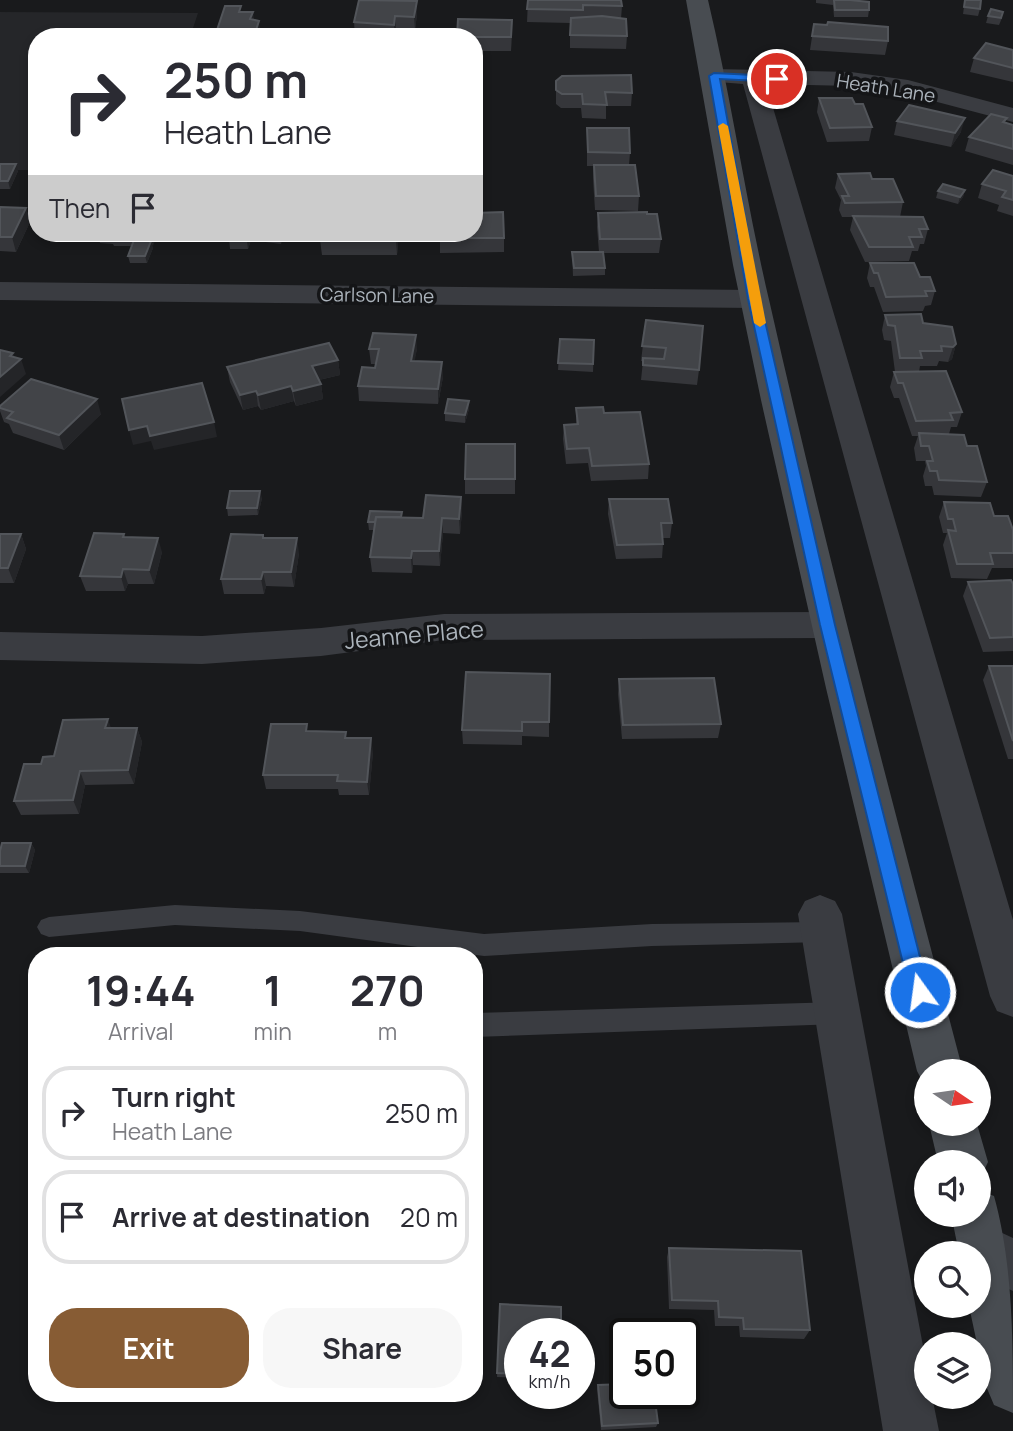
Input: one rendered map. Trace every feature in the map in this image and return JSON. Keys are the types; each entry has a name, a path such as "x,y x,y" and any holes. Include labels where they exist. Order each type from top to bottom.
{"main road":[{"path":"697,0 714,76 754,299 827,625 937,1059"},
{"path":"991,1244 1013,1386"}],"street":[{"name":"Heath Lane","path":"714,76 753,79 851,79 908,87 1013,115"},
{"path":"753,79 1013,996"},
{"name":"Carlson Lane","path":"0,291 754,299"},
{"name":"Jeanne Place","path":"0,646 202,650 321,642 444,627 827,625"},
{"path":"821,923 911,1431"}],"lane":[{"path":"49,928 175,915 300,921 484,944 821,923"},
{"path":"483,1025 839,1013"}],"shaded area":[{"path":"0,12 198,13 193,28 28,28 28,170 0,170"}],"building":[{"path":"359,0 417,1 414,17 395,16 394,25 354,22"},
{"path":"528,0 621,0 622,6 583,5 583,10 527,9"},
{"path":"834,0 869,2 869,10 835,10"},
{"path":"965,0 981,0 980,9 964,7"},
{"path":"225,6 241,6 239,12 253,12 250,19 259,21 257,28 218,28"},
{"path":"991,9 1003,12 1001,18 988,16"},
{"path":"602,16 626,19 627,36 570,35 571,18"},
{"path":"458,19 512,20 511,37 483,37 483,28 458,28"},
{"path":"828,22 888,27 888,41 812,36 814,24 827,25"},
{"path":"986,43 1013,50 1013,68 974,58"},
{"path":"631,75 632,93 605,92 607,105 583,104 582,94 562,94 556,90 556,81 562,76"},
{"path":"819,98 852,98 855,104 863,104 872,127 830,128"},
{"path":"909,105 965,118 955,133 897,121"},
{"path":"991,114 1007,118 1003,122 1013,125 1013,149 969,137"},
{"path":"587,128 629,128 630,153 588,152"},
{"path":"0,164 16,164 8,181 0,181"},
{"path":"594,165 635,165 639,196 596,196"},
{"path":"993,170 1013,176 1013,200 1002,197 1006,191 982,184"},
{"path":"870,173 872,179 893,179 903,202 845,203 842,196 849,196 838,174"},
{"path":"943,184 965,190 960,197 938,191"},
{"path":"0,207 26,208 12,237 0,237"},
{"path":"503,212 504,238 483,238 483,213"},
{"path":"598,213 657,214 661,239 600,239"},
{"path":"853,216 923,217 928,229 919,229 922,237 909,237 913,247 869,247"},
{"path":"133,242 151,242 145,256 128,256"},
{"path":"572,252 603,252 605,268 574,268"},
{"path":"870,263 914,263 920,277 930,277 935,291 925,291 927,296 886,297 878,273 874,273"},
{"path":"921,314 923,323 952,327 956,344 953,347 941,346 942,351 920,351 922,358 900,358 895,326 888,325 885,315"},
{"path":"646,320 703,326 699,370 643,365 643,358 664,359 666,348 642,346"},
{"path":"373,333 416,335 411,361 442,362 438,389 358,386 362,367 375,368 379,349 369,349"},
{"path":"560,339 594,340 593,364 558,363"},
{"path":"329,343 338,360 312,366 321,384 293,391 291,386 258,395 256,391 240,395 227,367"},
{"path":"0,350 13,353 10,356 21,359 0,377"},
{"path":"946,371 962,412 950,413 953,420 916,421 903,383 898,383 894,372"},
{"path":"31,379 97,399 59,435 7,418 13,412 0,406"},
{"path":"202,383 214,422 150,436 147,426 129,430 122,399"},
{"path":"448,399 469,401 465,415 445,413"},
{"path":"603,407 604,413 640,412 649,464 592,466 589,448 567,449 564,425 578,424 576,408"},
{"path":"919,433 964,435 967,446 977,446 987,482 939,480 937,471 930,471 927,461 933,461 929,446 921,446"},
{"path":"466,444 515,444 515,479 465,479"},
{"path":"230,491 260,491 257,508 227,508"},
{"path":"426,495 461,497 459,519 442,518 439,551 412,551 411,558 370,557 376,517 423,518"},
{"path":"609,499 668,499 672,523 661,523 663,544 617,545"},
{"path":"944,502 990,503 994,516 1008,516 1013,530 1013,553 990,553 993,564 957,564 948,530 956,531 953,519 948,519"},
{"path":"370,511 402,512 401,517 376,517 375,522 368,522"},
{"path":"94,533 158,538 149,570 123,569 121,577 80,576"},
{"path":"0,534 21,534 8,568 0,568"},
{"path":"231,534 297,538 291,572 263,572 261,579 221,579"},
{"path":"1011,580 1013,637 990,638 968,582"},
{"path":"989,666 1013,666 1013,741"},
{"path":"466,672 550,674 549,722 522,722 522,731 462,730"},
{"path":"714,678 721,724 623,725 619,679"},
{"path":"108,719 105,728 137,728 128,770 80,771 73,800 14,801 24,764 41,764 43,757 54,756 63,720"},
{"path":"271,724 307,724 306,731 346,732 345,738 371,738 367,782 337,781 338,775 263,775"},
{"path":"2,843 31,843 25,866 0,866"},
{"path":"669,1248 801,1251 810,1330 744,1329 743,1318 719,1317 718,1301 672,1300"},
{"path":"500,1304 561,1307 561,1318 504,1318 504,1373 497,1373"},
{"path":"598,1385 609,1385 609,1409 656,1409 658,1423 602,1426"}],"slow traffic":[{"path":"723,126 760,323"}],"route":[{"path":"777,79 714,76 754,299 827,625 920,992"}]}
